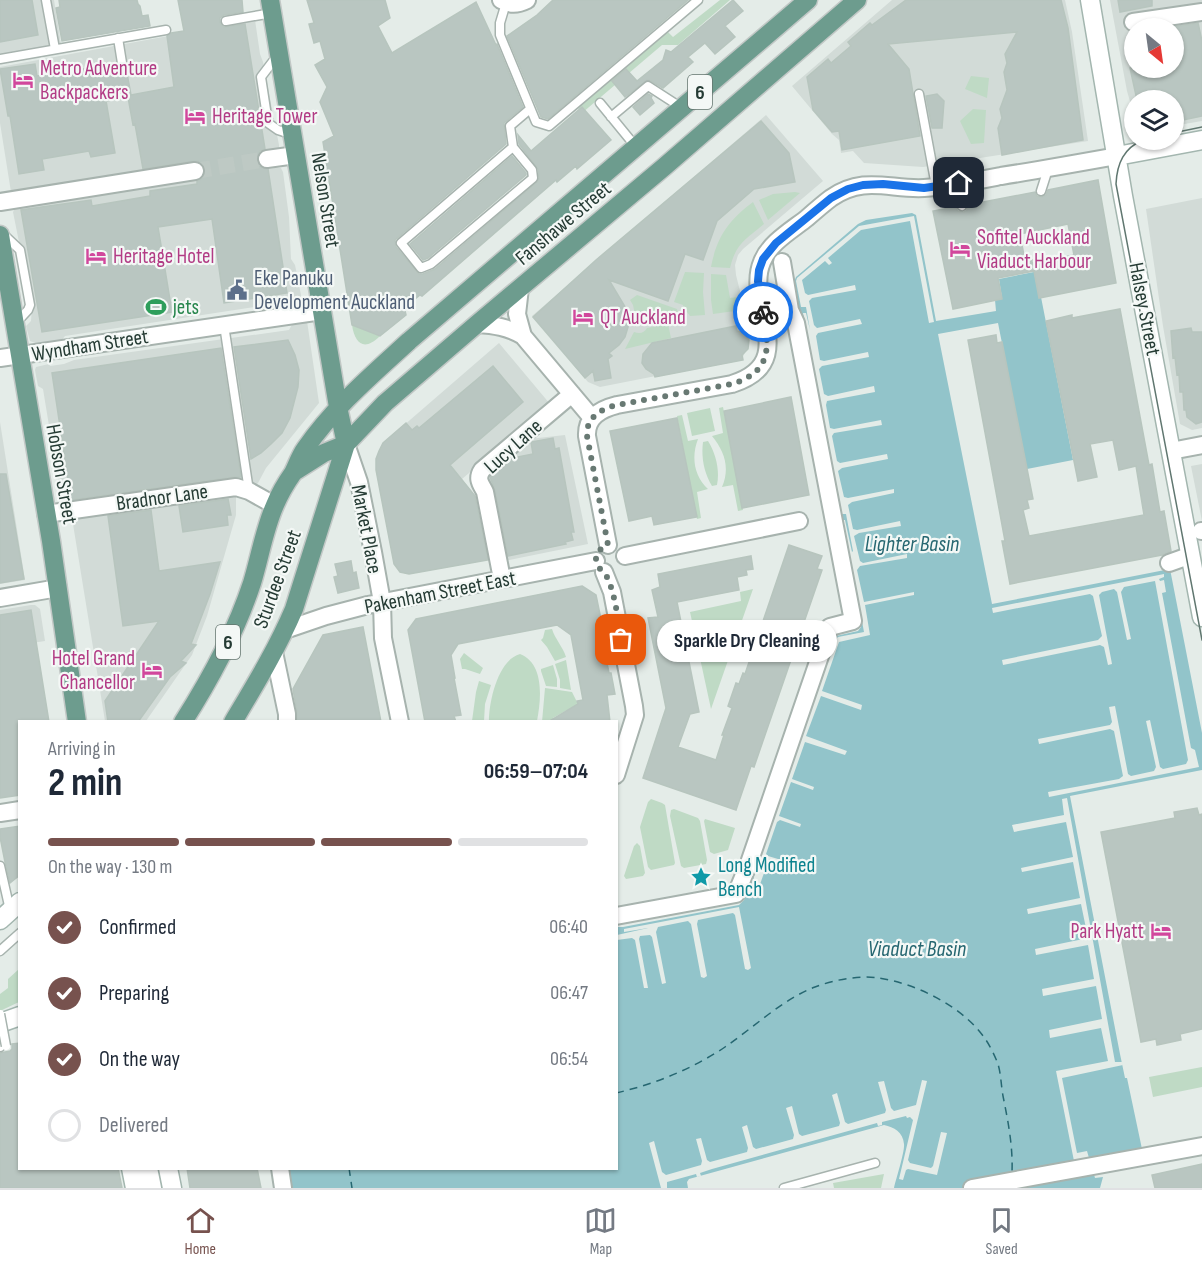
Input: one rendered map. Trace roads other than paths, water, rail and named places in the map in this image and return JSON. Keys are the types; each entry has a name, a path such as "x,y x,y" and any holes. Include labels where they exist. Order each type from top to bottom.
{"main road":[{"name":"Fanshawe Street","path":"184,720 232,633 252,584 274,505 303,451 338,407 409,341 808,0"},
{"name":"Fanshawe Street","path":"293,473 324,453 346,444 385,403 857,0"},
{"name":"Halsey Street","path":"1090,0 1123,196 1202,617"},
{"name":"Nelson Street","path":"271,6 346,444"},
{"path":"1117,156 1202,140"},
{"name":"Hobson Street","path":"0,233 58,588 77,720"},
{"name":"Sturdee Street","path":"234,720 274,652 294,609 346,444"},
{"path":"0,1023 18,1017"},
{"path":"131,1170 135,1188"},
{"path":"168,1170 172,1188"}],"street":[{"path":"503,2 515,4 527,0"},
{"path":"1161,18 1202,12"},
{"path":"267,159 296,155"},
{"path":"608,545 587,436 592,418 600,411 617,405 732,384 751,375 763,363 768,350 758,281 759,270 766,254 776,243 831,198 848,189 873,184 916,188 936,186 1117,156"},
{"path":"0,202 195,171"},
{"path":"618,916 736,894 749,863 830,627 853,621 796,323 790,310 782,262"},
{"path":"520,288 517,314 523,336 592,418"},
{"name":"Wyndham Street","path":"0,358 322,310"},
{"path":"477,324 501,326 523,336"},
{"name":"Lucy Lane","path":"502,579 479,476 482,470 572,394"},
{"name":"Market Place","path":"346,444 359,482 373,552 381,602 383,638 400,720"},
{"path":"1171,451 1202,445"},
{"name":"Bradnor Lane","path":"46,514 236,487 249,490 274,505"},
{"path":"625,556 799,521"},
{"path":"600,566 613,573 624,565 625,556 620,548 612,545 600,549 598,553 600,566 612,592 635,715 618,769"},
{"name":"Pakenham Street East","path":"285,630 326,616 381,602 502,579 600,566"},
{"path":"0,598 58,588"},
{"path":"274,652 287,720"},
{"path":"0,813 18,810"},
{"path":"972,1188 1202,1146"},
{"path":"280,1170 283,1188"}],"lane":[{"path":"46,0 55,49"},
{"path":"503,2 500,23 501,39 511,72 536,122 549,126 698,0"},
{"path":"229,22 271,6"},
{"path":"0,59 118,38 146,30 166,30"},
{"path":"118,38 122,63"},
{"path":"268,123 258,81 279,53"},
{"path":"611,117 648,86 682,108"},
{"path":"919,94 936,186 962,206"},
{"path":"600,103 636,147"},
{"path":"258,108 268,123 278,130 293,135"},
{"path":"513,147 400,243 421,268 431,264 533,178 532,170 513,147 510,126 530,109"},
{"path":"1041,191 1048,168"},
{"path":"224,325 249,490"},
{"path":"0,866 10,910"},
{"path":"0,951 18,935"},
{"path":"0,1014 2,1046"},
{"path":"784,1188 875,1163"}],"water":[{"name":"Viaduct Basin","path":"912,213 916,215 936,321 996,311 995,300 1002,298 999,279 1034,272 1073,460 1027,469 998,323 938,334 992,604 1170,569 1202,733 1202,770 1070,796 1120,1054 1142,1149 1093,1171 1095,1178 1103,1177 1100,1188 894,1188 904,1144 902,1136 897,1131 884,1125 689,1179 688,1188 288,1188 285,1170 618,1170 618,927 739,905 744,900 833,639 836,636 858,631 861,627 794,282 796,277 858,224 866,220"}],"tunnel":[{"path":"195,171 267,159"}],"tram line":[{"path":"1184,131 1202,127"},
{"path":"1128,150 1120,163 1116,184 1202,640"}],"place":[{"name":"Metro Adventure Backpackers","path":"23,80"},
{"name":"Heritage Tower","path":"195,116"},
{"name":"Sofitel Auckland Viaduct Harbour","path":"960,249"},
{"name":"Heritage Hotel","path":"96,256"},
{"name":"Eke Panuku Development Auckland","path":"237,290"},
{"name":"jets","path":"156,307"},
{"name":"QT Auckland","path":"583,317"},
{"name":"Sparkle Dry Cleaning","path":"621,640"},
{"name":"Hotel Grand Chancellor","path":"152,670"},
{"name":"Long Modified Bench","path":"701,877"},
{"name":"Park Hyatt","path":"1161,931"}],"water label":[{"name":"Lighter Basin","path":"912,543"}]}
